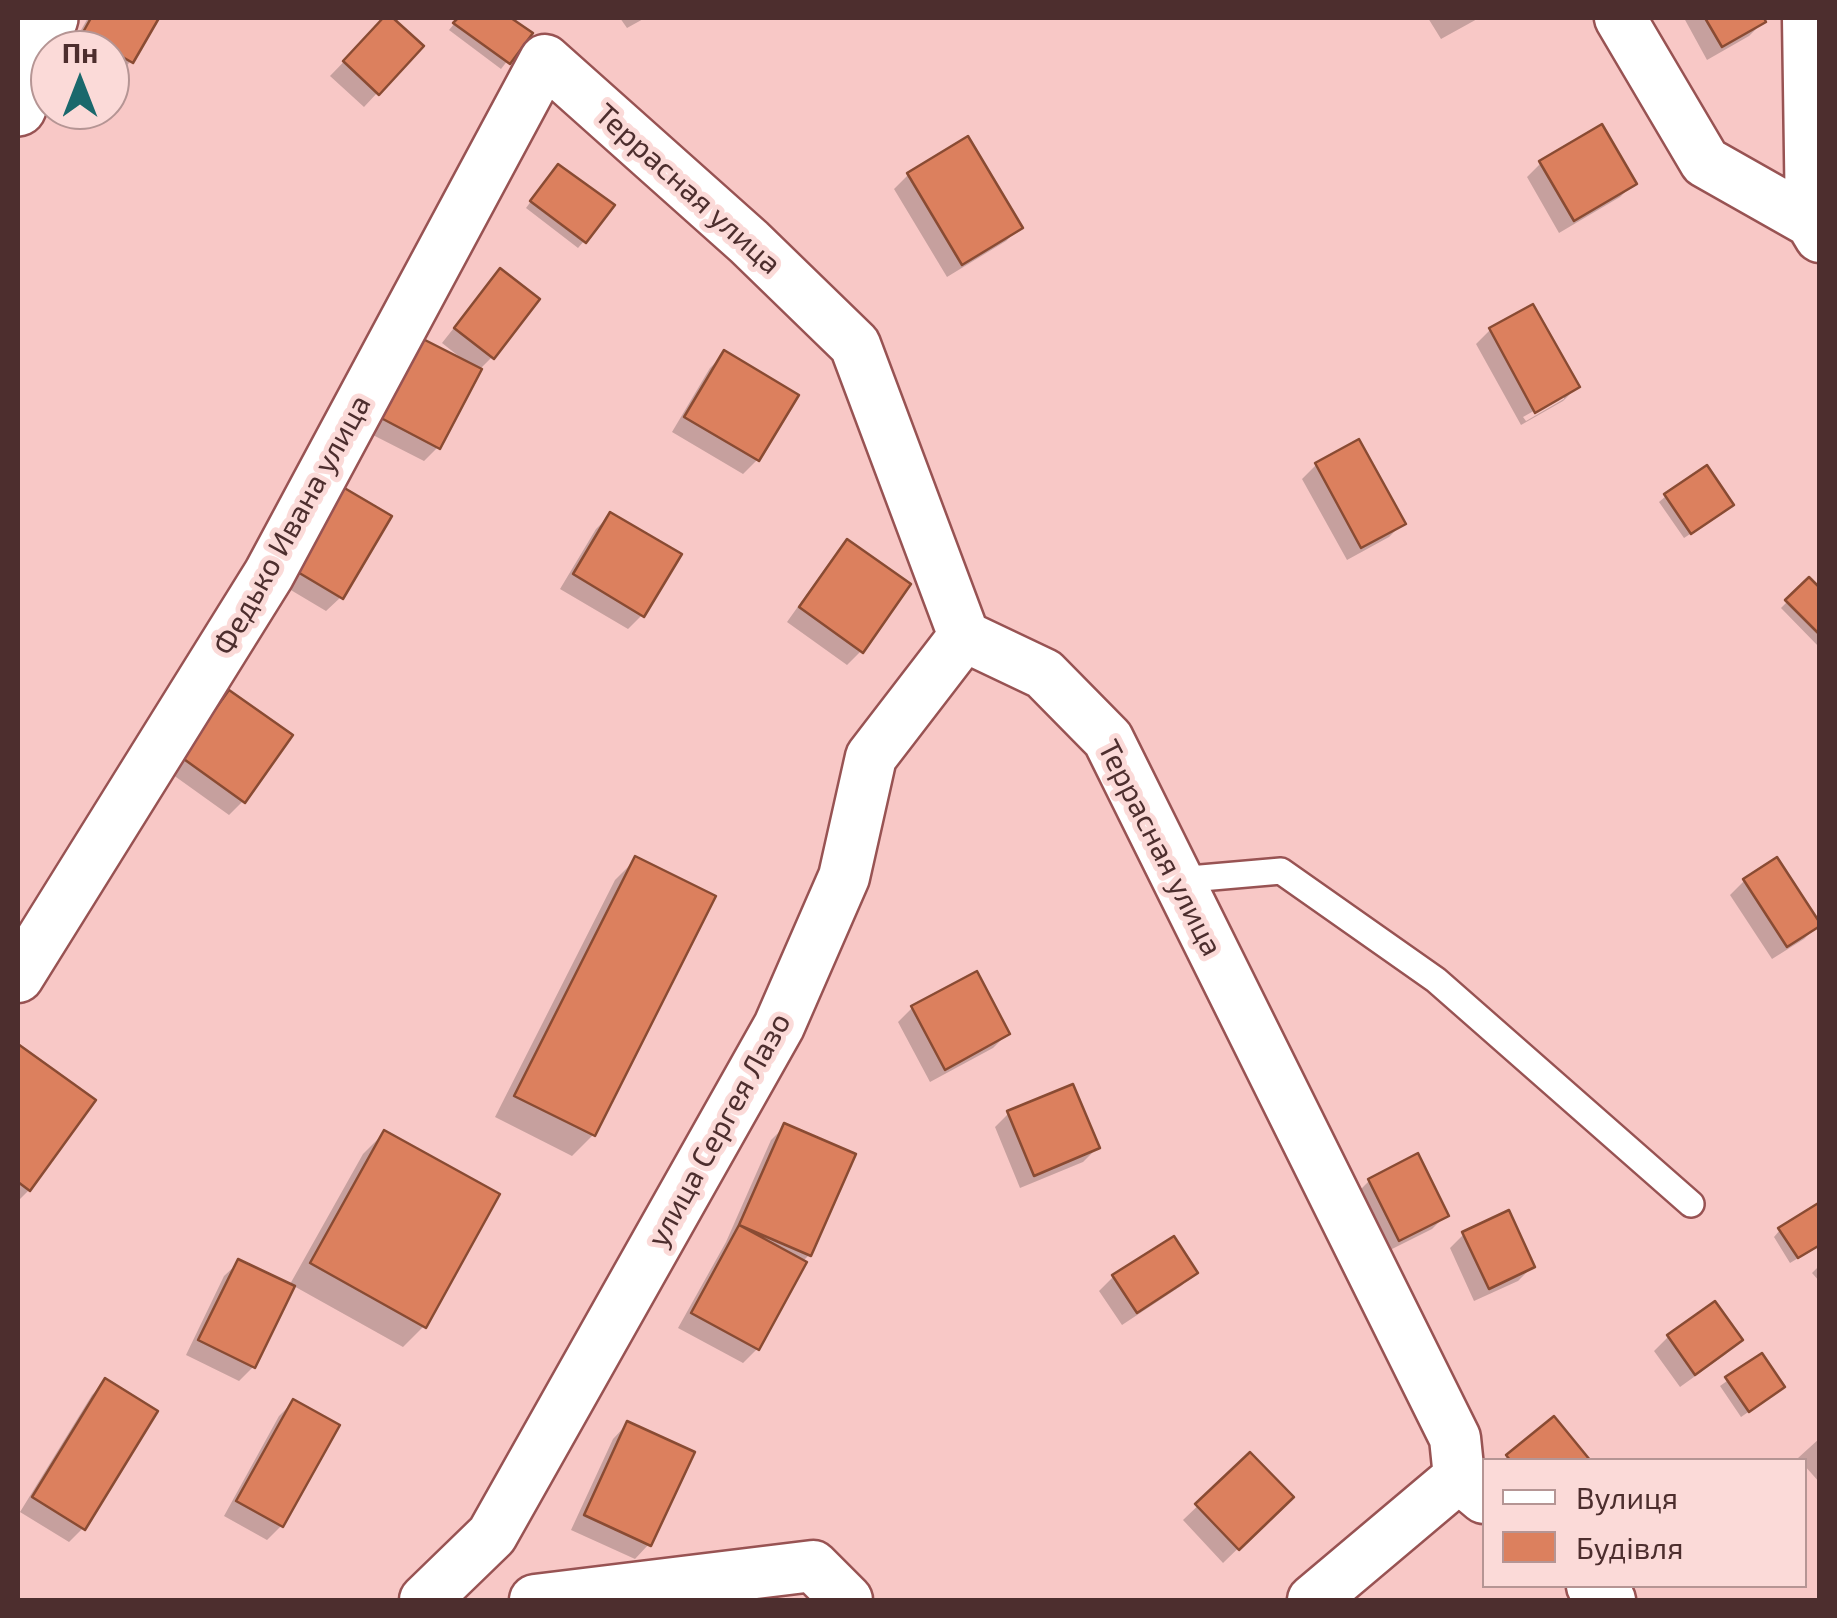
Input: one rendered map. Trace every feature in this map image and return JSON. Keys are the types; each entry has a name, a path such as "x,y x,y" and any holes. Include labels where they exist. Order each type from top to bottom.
{"main road":[{"path":"18,108 50,18"}],"street":[{"path":"1620,18 1706,162 1815,230"},
{"path":"1808,18 1815,230"},
{"name":"Террасная улица","path":"545,60 749,242 855,345 964,636 1044,674 1108,739 1455,1438 1472,1488"},
{"name":"Федько Ивана улица","path":"18,977 269,574 545,60"},
{"name":"улица Сергея Лазо","path":"424,1600 492,1535 770,1043 844,878 870,758 964,636"},
{"path":"1314,1600 1472,1488"},
{"path":"535,1600 812,1566 847,1600"}],"lane":[{"path":"1178,880 1280,871 1436,980 1691,1204"}],"building":[{"path":"91,18 159,18 133,63 130,30 84,30"},
{"path":"383,18 393,18 424,46 379,95 343,61"},
{"path":"458,18 511,18 533,33 510,64 453,23"},
{"path":"1705,18 1764,18 1766,22 1722,47"},
{"path":"1602,124 1637,184 1574,221 1539,161"},
{"path":"968,136 1023,228 962,265 907,173"},
{"path":"558,164 615,205 586,243 530,201"},
{"path":"500,268 540,299 494,359 454,328"},
{"path":"1533,304 1580,387 1535,413 1489,328"},
{"path":"423,339 482,369 440,449 381,418"},
{"path":"724,350 799,395 759,461 684,417"},
{"path":"1359,439 1406,524 1361,548 1315,463"},
{"path":"1707,465 1734,505 1691,534 1664,494"},
{"path":"341,486 392,516 343,599 291,568"},
{"path":"610,512 682,554 644,617 573,574"},
{"path":"847,539 911,584 863,653 799,607"},
{"path":"1809,577 1820,588 1820,635 1785,600"},
{"path":"229,690 293,735 245,803 181,757"},
{"path":"635,856 716,896 595,1136 514,1096"},
{"path":"1777,857 1820,923 1787,947 1743,879"},
{"path":"977,971 1010,1034 945,1070 911,1006"},
{"path":"18,1044 96,1100 30,1191 18,1182"},
{"path":"1073,1084 1100,1148 1034,1176 1007,1111"},
{"path":"784,1123 856,1154 811,1256 739,1225"},
{"path":"384,1130 500,1194 426,1328 310,1263"},
{"path":"1418,1153 1449,1216 1399,1241 1368,1179"},
{"path":"1820,1202 1820,1245 1798,1258 1778,1228"},
{"path":"1509,1210 1535,1267 1489,1289 1462,1232"},
{"path":"739,1225 807,1262 759,1350 691,1313"},
{"path":"1174,1236 1198,1273 1137,1313 1112,1275"},
{"path":"238,1259 295,1286 255,1368 198,1340"},
{"path":"1715,1301 1743,1340 1695,1375 1667,1335"},
{"path":"1762,1353 1785,1387 1749,1412 1725,1377"},
{"path":"105,1378 158,1411 85,1530 32,1497"},
{"path":"293,1399 340,1425 283,1527 236,1501"},
{"path":"1554,1416 1588,1458 1508,1458 1506,1455"},
{"path":"627,1421 695,1452 651,1546 584,1515"},
{"path":"1250,1452 1294,1497 1239,1550 1195,1504"}]}
